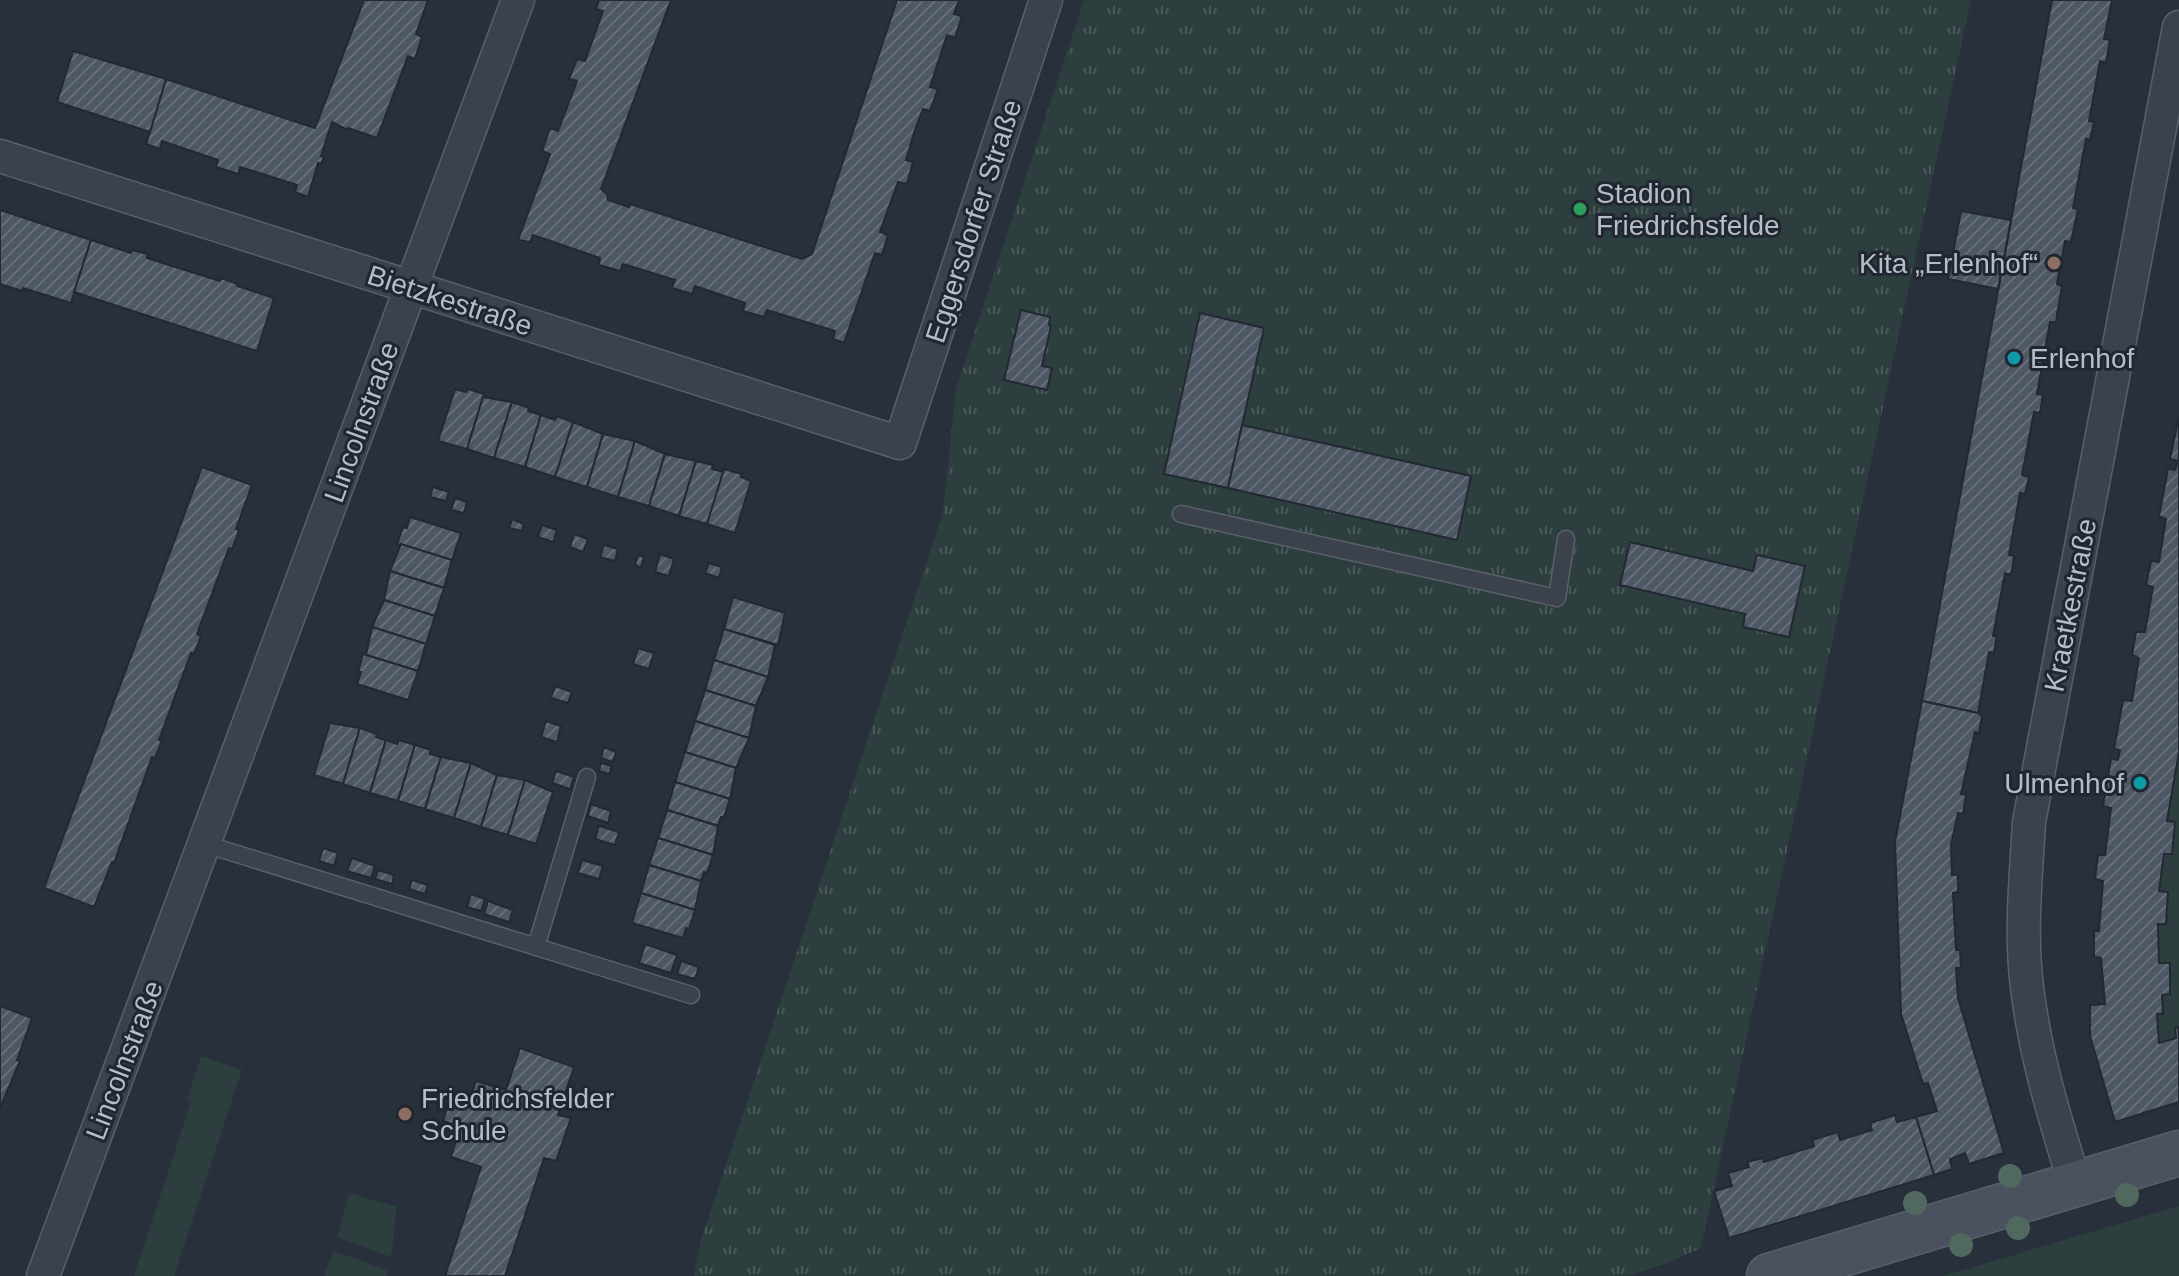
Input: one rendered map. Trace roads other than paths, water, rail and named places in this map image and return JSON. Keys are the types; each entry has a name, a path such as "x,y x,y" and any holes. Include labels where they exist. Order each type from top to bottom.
{"street":[{"name":"Lincolnstraße","path":"43,1276 518,0"},
{"name":"Eggersdorfer Straße","path":"900,443 1046,0"},
{"name":"Kraetkestraße","path":"2075,1184 2037,1055 2027,986 2023,935 2029,822 2179,27"},
{"name":"Bietzkestraße","path":"0,156 900,443"},
{"path":"1769,1276 2179,1153"}],"lane":[{"path":"1181,514 1557,598 1566,539"},
{"path":"536,947 587,777"},
{"path":"205,844 691,995"}],"place":[{"name":"Stadion Friedrichsfelde","path":"1580,209"},
{"name":"Kita „Erlenhof“","path":"2054,263"},
{"name":"Erlenhof","path":"2014,358"},
{"name":"Ulmenhof","path":"2140,783"},
{"name":"Friedrichsfelder Schule","path":"405,1114"}]}
